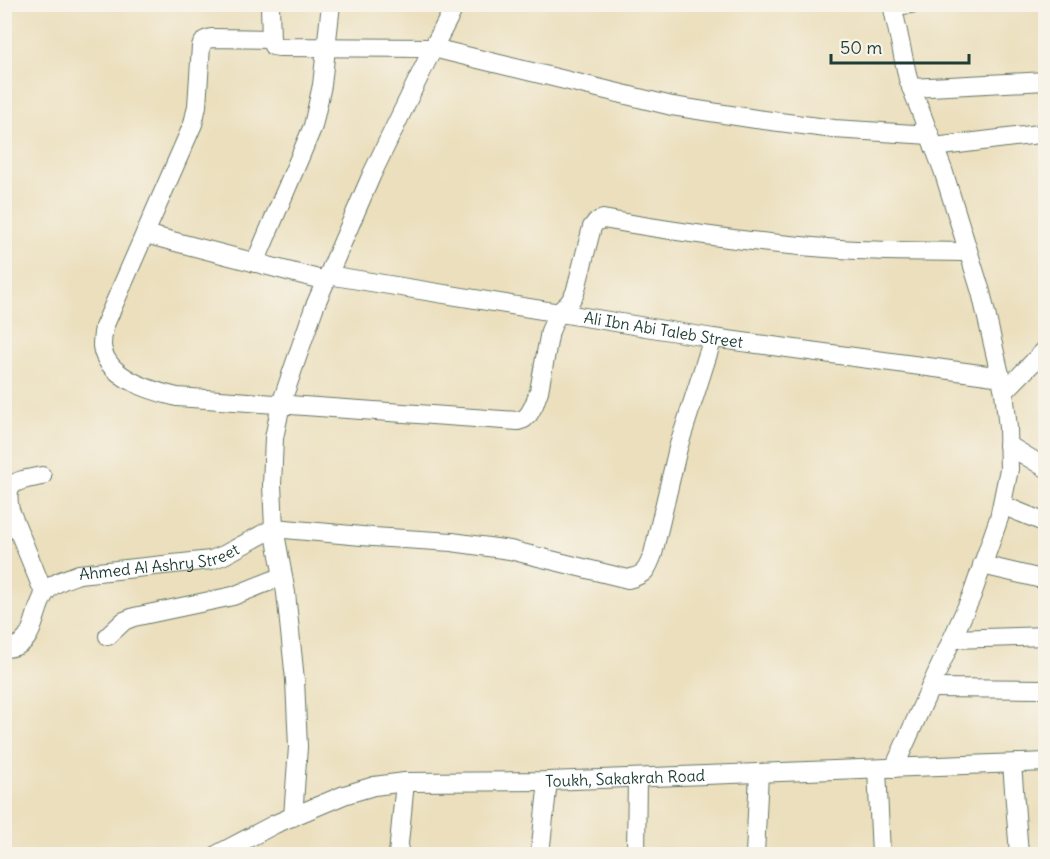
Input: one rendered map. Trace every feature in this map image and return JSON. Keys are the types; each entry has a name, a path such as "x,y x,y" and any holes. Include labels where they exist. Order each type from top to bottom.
{"street":[{"path":"270,4 270,39 273,46 279,47 433,48 672,106 932,141 1039,134 1046,129"},
{"path":"255,262 313,126 322,85 331,4"},
{"path":"293,817 298,747 297,713 283,576 274,528 272,485 274,438 281,404 314,308 372,174 456,4"},
{"path":"881,855 886,768 930,688 972,595 999,518 1009,469 1008,428 1003,384 981,292 943,170 908,79 892,5 911,4"},
{"path":"270,39 211,38 205,40 201,46 197,106 193,124 104,327 102,346 107,362 125,378 150,390 177,397 518,421 524,419 529,414 539,392 550,331 558,313 569,303 575,293 592,227 603,219 691,234 776,244 842,249 968,252"},
{"path":"911,88 1046,81"},
{"name":"Ali Ibn Abi Taleb Street","path":"145,234 327,278 1003,384"},
{"path":"274,528 452,542 510,550 628,579 639,576 648,567 653,554 678,448 713,338"},
{"path":"1003,384 1046,349"},
{"path":"1008,445 1046,468"},
{"path":"4,648 22,645 28,637 44,593 9,510 7,496 10,488 17,481 42,476"},
{"path":"1002,505 1046,523"},
{"name":"Ahmed Al Ashry Street","path":"44,593 51,586 79,574 211,560 274,528"},
{"path":"982,566 1046,580"},
{"path":"108,636 124,621 134,617 233,597 283,576"},
{"path":"952,639 1046,636"},
{"path":"930,688 1046,689"},
{"name":"Toukh, Sakakrah Road","path":"218,855 275,824 344,795 374,786 405,782 548,781 1046,762"},
{"path":"1012,764 1019,855"},
{"path":"755,855 759,773"},
{"path":"636,855 637,778"},
{"path":"540,855 548,781"},
{"path":"398,855 405,782"}]}
